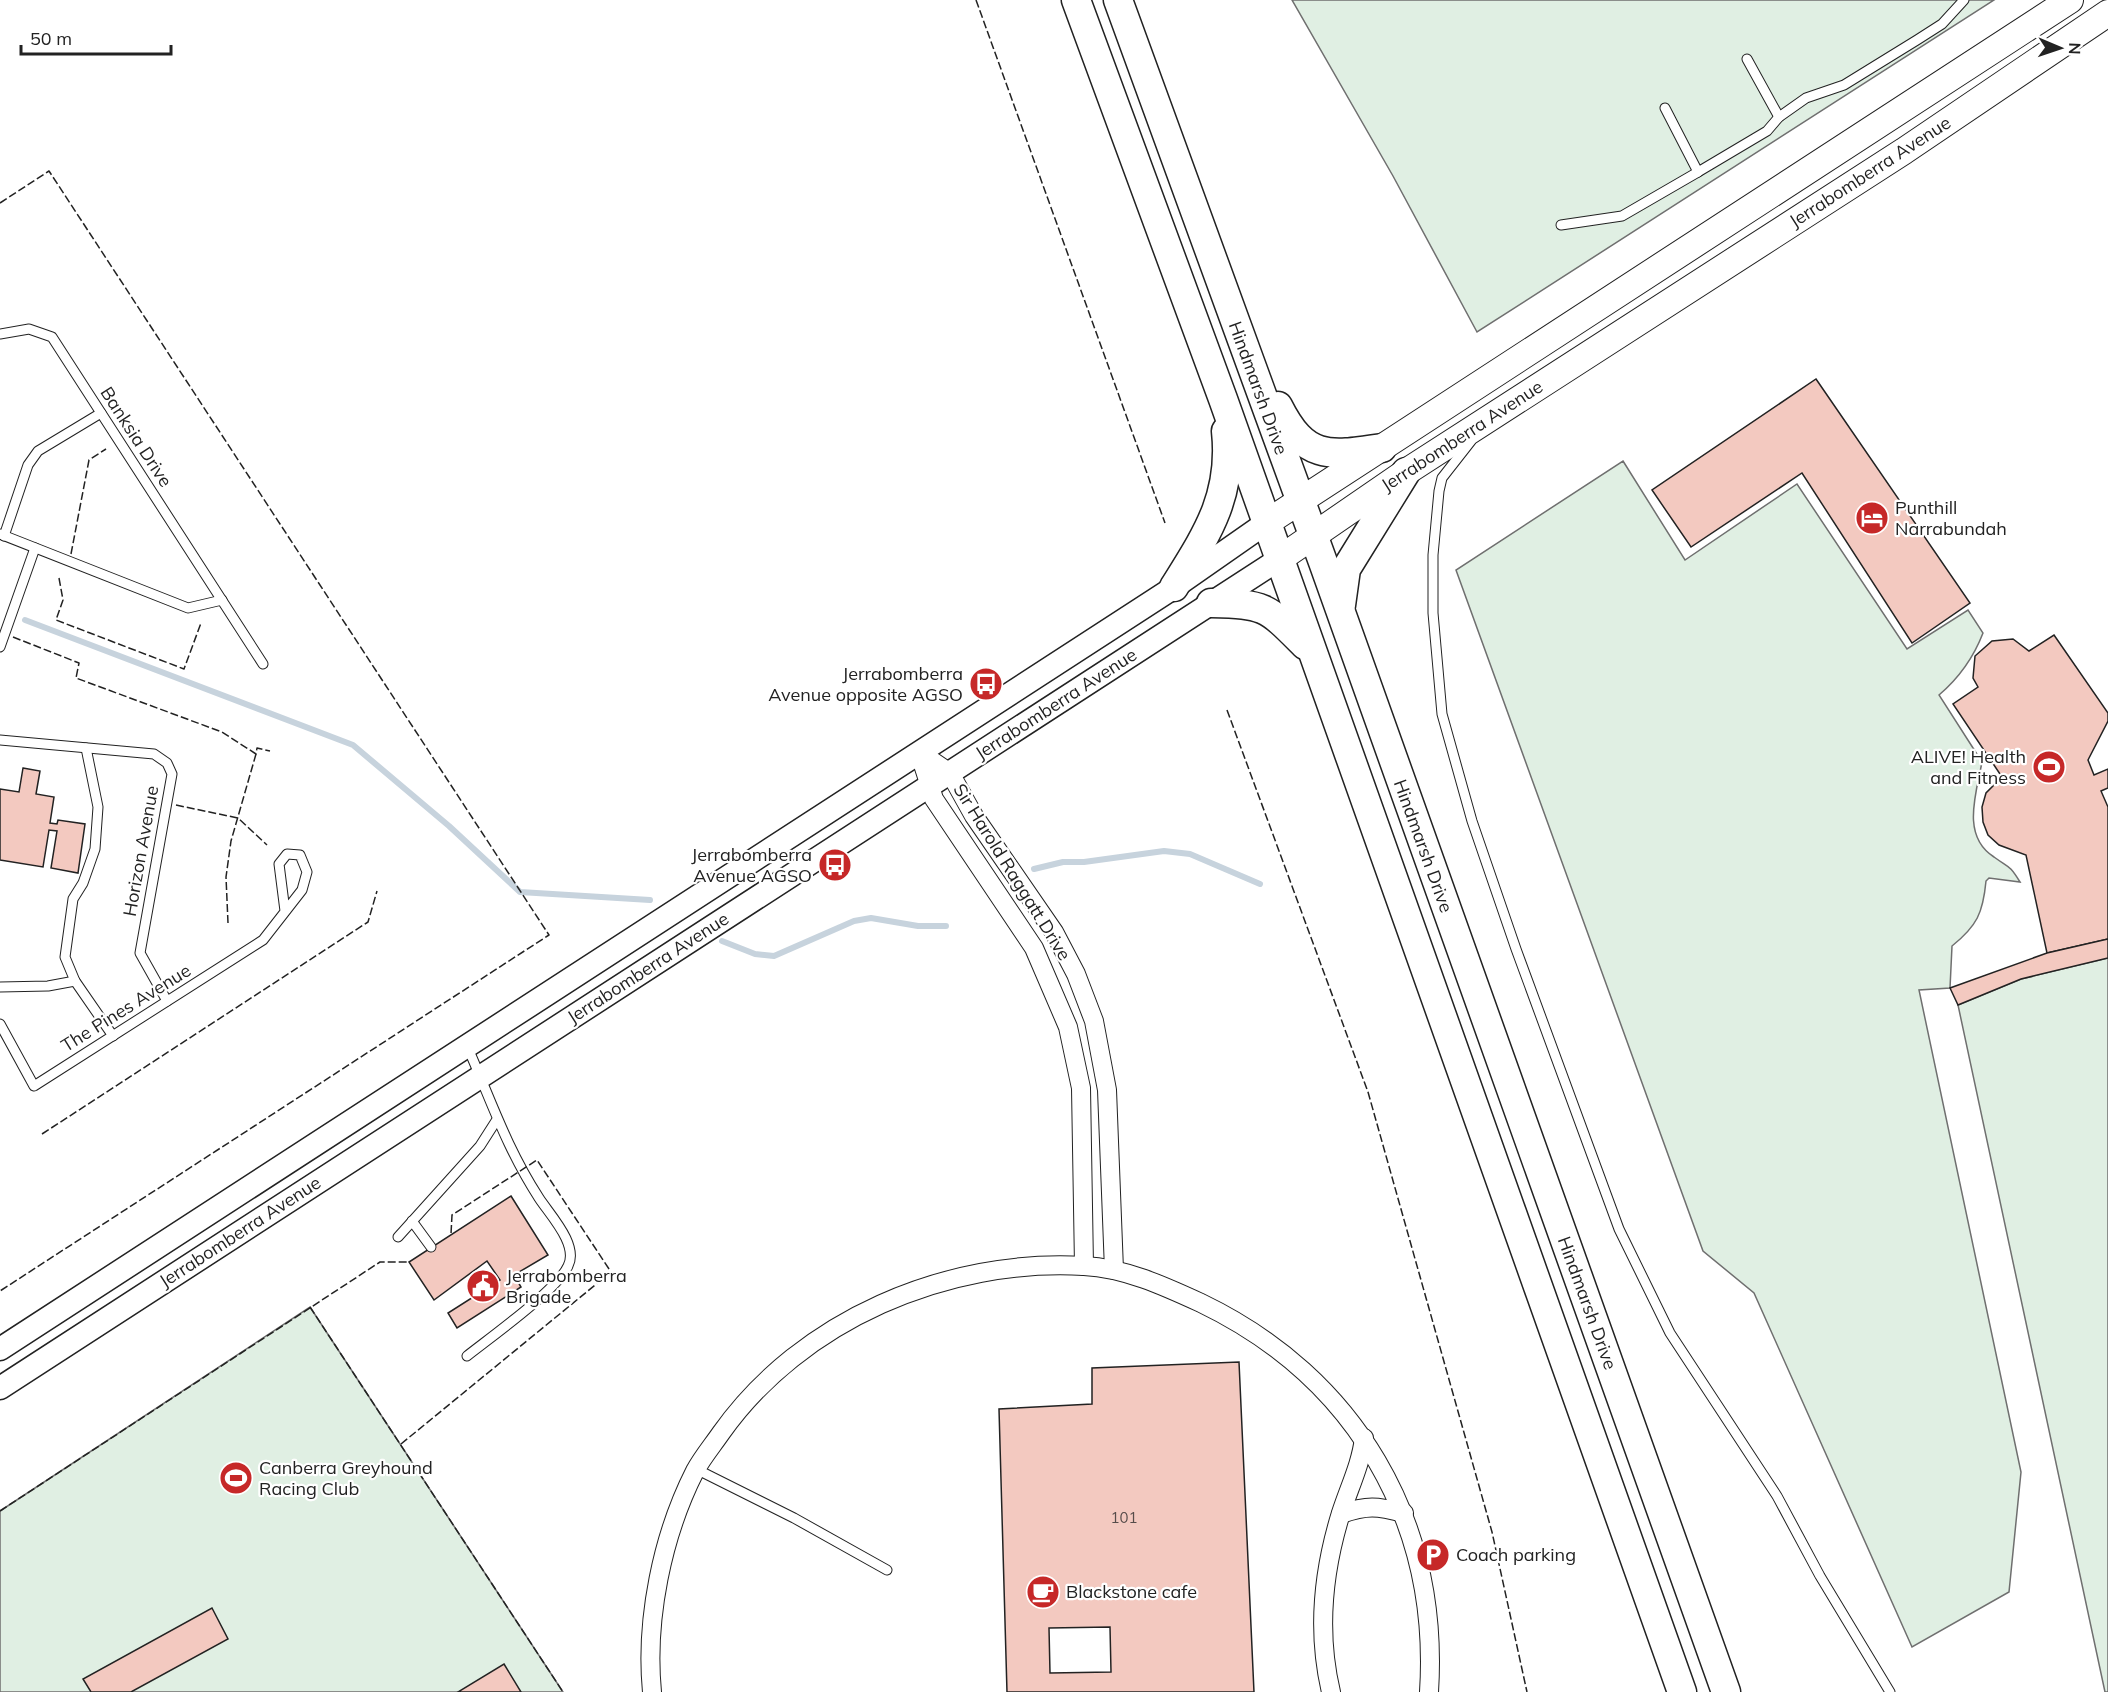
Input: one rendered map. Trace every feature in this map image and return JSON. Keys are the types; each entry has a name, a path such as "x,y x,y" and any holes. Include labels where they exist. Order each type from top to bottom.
{"main road":[{"name":"Hindmarsh Drive","path":"1076,0 1223,399 1278,560 1682,1692"},
{"name":"Hindmarsh Drive","path":"1118,0 1313,536 1726,1692"},
{"name":"Jerrabomberra Avenue","path":"1266,523 1621,291 1757,206 2070,0"},
{"name":"Jerrabomberra Avenue","path":"1278,560 1406,472 1804,210 1904,151 2108,13"},
{"path":"1757,206 1804,210 1819,165"},
{"path":"1226,298 1296,437 1311,448 1333,453 1383,448"},
{"path":"1174,587 1217,514 1227,465 1223,399"},
{"path":"1340,612 1346,569 1406,472"},
{"path":"1212,603 1240,604 1269,610 1311,651"}],"street":[{"name":"Jerrabomberra Avenue","path":"0,1349 1174,587 1266,523"},
{"name":"Jerrabomberra Avenue","path":"0,1388 1278,560"},
{"name":"Sir Harold Raggatt Drive","path":"919,752 950,773 974,816 1054,932 1076,974 1094,1021 1107,1090 1114,1270"},
{"name":"Sir Harold Raggatt Drive","path":"919,752 928,787 1034,948 1068,1027 1081,1088 1084,1266"},
{"path":"869,784 889,812"},
{"path":"652,1692 649,1667 665,1555 680,1506 696,1469 733,1417 765,1383 805,1349 891,1298 970,1274 1035,1266 1084,1266 1114,1270 1188,1297 1249,1328 1309,1378 1364,1438 1388,1477 1404,1513 1423,1578 1430,1617 1429,1692"},
{"path":"1331,1692 1323,1653 1323,1619 1332,1545 1362,1455 1364,1438"},
{"path":"1341,1514 1370,1506 1404,1513"}],"lane":[{"path":"1561,225 1622,216 1767,131 1779,117 1806,98 1844,85 1917,40 1942,24 1964,0"},
{"path":"1747,59 1779,117"},
{"path":"1665,108 1698,172"},
{"name":"Banksia Drive","path":"0,334 29,329 52,337 263,664"},
{"path":"101,413 39,451 28,465 2,535 188,608 222,600"},
{"path":"1489,418 1442,478 1433,555 1433,613 1442,714 1472,821 1516,950 1619,1229 1670,1333 1777,1496 1820,1576 1890,1692"},
{"path":"0,647 35,548"},
{"name":"Horizon Avenue","path":"0,740 154,754 167,763 171,774 140,953 167,1002"},
{"path":"86,748 98,807 95,849 73,899 65,957 75,981 114,1036"},
{"name":"The Pines Avenue","path":"0,1024 34,1086 263,940 302,890 307,872 300,855 287,854 279,864 285,910"},
{"path":"0,987 48,986 75,981"},
{"path":"466,1046 496,1121 521,1170 570,1247 570,1264 558,1281 467,1356"},
{"path":"398,1237 480,1146 496,1121"},
{"path":"412,1221 431,1247"},
{"path":"696,1469 794,1518 887,1570"}],"green space":[{"path":"1292,0 1994,0 1477,332 1393,176"},
{"path":"1623,461 1685,560 1797,484 1907,649 1968,610 1983,633 1965,667 1939,695 1982,762 1973,814 1977,838 1984,848 2011,869 2020,882 1989,878 1986,881 1983,902 1977,918 1967,932 1952,946 1950,988 1919,990 2021,1472 2009,1592 1912,1647 1754,1293 1703,1251 1456,570"},
{"path":"2108,958 2108,1692 2105,1692 1958,1005 2021,979"},
{"name":"Canberra Greyhound Racing Club","path":"310,1307 563,1692 0,1692 0,1511"}],"building":[{"name":"Punthill Narrabundah","path":"1816,379 1970,603 1912,643 1802,473 1691,547 1652,490"},
{"path":"2054,635 2108,713 2108,721 2088,760 2094,775 2108,769 2108,788 2101,791 2108,807 2108,939 2047,953 2026,855 1999,845 1988,835 1983,822 1982,807 1986,793 2002,777 1953,704 1978,687 1973,678 1975,656 1992,641 2013,639 2029,651"},
{"path":"23,768 40,771 36,794 54,797 50,823 57,824 58,820 85,824 78,873 51,868 57,831 49,830 43,867 0,860 0,789 19,792"},
{"path":"2108,939 2108,958 2021,979 1958,1005 1950,988 2047,953"},
{"path":"511,1196 548,1255 514,1275 521,1287 457,1328 448,1313 500,1280 487,1261 434,1300 409,1262"},
{"path":"1239,1362 1254,1692 1007,1692 999,1409 1092,1404 1092,1368","holes":["1110,1627 1111,1672 1050,1673 1049,1628"]},
{"path":"212,1608 228,1639 131,1692 91,1692 83,1679"},
{"path":"504,1664 521,1692 458,1692"}],"waterway":[{"path":"25,620 353,745 449,826 520,892 650,900"},
{"path":"1034,869 1063,862 1084,862 1164,851 1190,854 1260,884"},
{"path":"722,941 755,954 774,956 854,921 871,918 918,926 946,926"}],"fence":[{"path":"976,0 1165,523"},
{"path":"0,203 49,171 549,935 0,1291"},
{"path":"71,554 89,460 106,449"},
{"path":"59,578 63,600 56,620 184,669 201,623"},
{"path":"13,637 79,663 76,678 222,732 256,754 257,748 270,751"},
{"path":"1227,710 1368,1092 1492,1532 1527,1692"},
{"path":"228,923 226,877 231,841 256,754"},
{"path":"176,805 238,818 267,845"},
{"path":"42,1134 368,922 377,891"},
{"path":"401,1444 611,1272 537,1160 452,1215 451,1234"},
{"path":"0,1511 380,1262 409,1262"},
{"path":"310,1307 563,1692"}],"place":[{"name":"Punthill Narrabundah","path":"1872,518"},
{"name":"Jerrabomberra Avenue opposite AGSO","path":"986,684"},
{"name":"ALIVE! Health and Fitness","path":"2049,767"},
{"name":"Jerrabomberra Avenue AGSO","path":"835,865"},
{"name":"Jerrabomberra Brigade","path":"483,1286"},
{"name":"Canberra Greyhound Racing Club","path":"236,1478"},
{"name":"Coach parking","path":"1433,1555"},
{"name":"Blackstone cafe","path":"1043,1592"}]}
